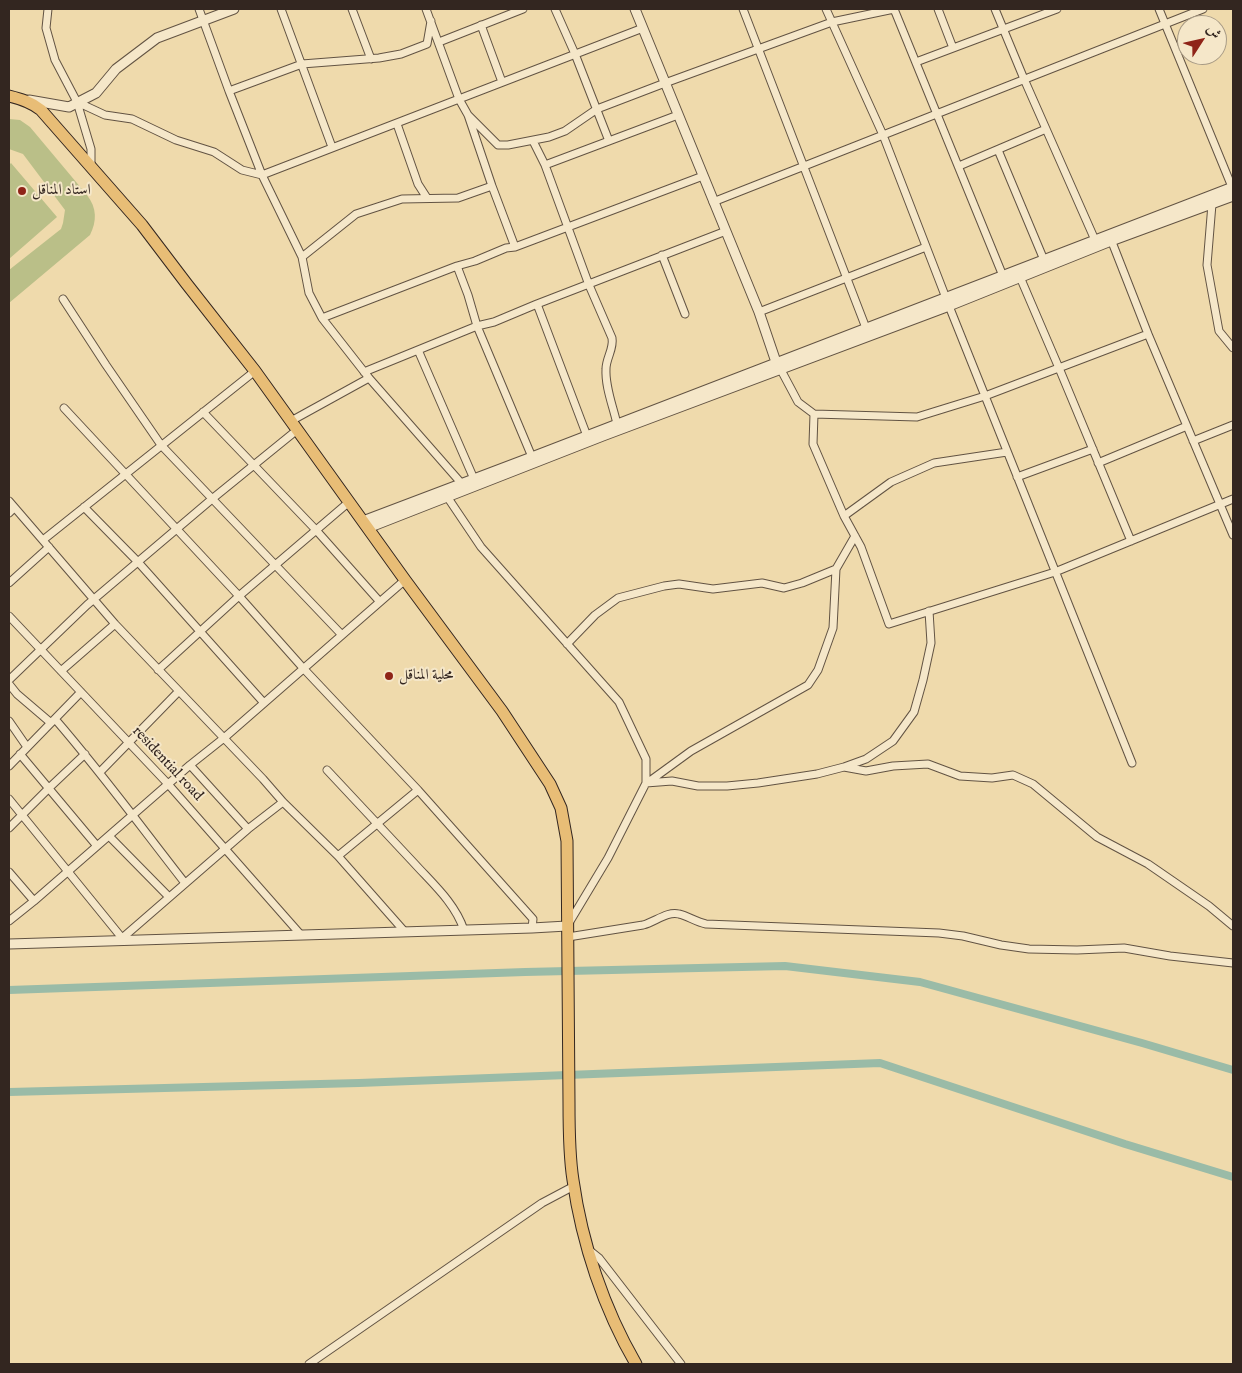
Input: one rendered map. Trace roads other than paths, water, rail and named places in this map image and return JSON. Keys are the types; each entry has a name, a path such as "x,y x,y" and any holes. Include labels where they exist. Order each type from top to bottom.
{"main road":[{"path":"9,96 23,99 41,110 142,225 256,371 405,580 502,711 550,784 561,808 567,841 570,1147 574,1186 588,1250 600,1286 613,1318 636,1364"}],"street":[{"path":"48,9 46,28 55,60 77,102 91,149 91,167"},
{"path":"199,9 262,175 302,257 309,293 322,318 367,375 462,484"},
{"path":"9,96 69,106 96,93 116,69 157,38 234,9"},
{"path":"281,9 332,147"},
{"path":"352,9 371,59"},
{"path":"426,9 459,99 468,115 514,247"},
{"path":"439,42 481,25 505,12 523,9"},
{"path":"555,9 609,141"},
{"path":"635,9 759,312 779,366 798,402 814,414 917,417 985,396 1148,334"},
{"path":"743,9 866,328"},
{"path":"826,9 883,135 947,302 1132,763"},
{"path":"468,115 498,145 508,145 550,137 565,131 597,109 665,83 832,22 894,9 1003,276"},
{"path":"938,9 953,48"},
{"path":"995,9 1095,240"},
{"path":"916,62 1056,9"},
{"path":"1159,9 1233,190"},
{"path":"714,202 1203,9"},
{"path":"229,91 302,64 371,59 401,54 427,44 431,21"},
{"path":"481,25 502,82"},
{"path":"77,102 105,115 132,120 176,140 214,152 242,170 262,175 643,28"},
{"path":"544,165 678,114"},
{"path":"398,124 418,184 427,198"},
{"path":"959,166 1046,129"},
{"path":"533,141 613,341 607,360 606,372 618,424"},
{"path":"998,150 1044,260"},
{"path":"322,318 457,266 506,248 514,247 703,176"},
{"path":"302,257 356,214 402,199 458,198 492,186"},
{"path":"366,524 448,498 779,366 947,302 1003,276 1095,240 1110,237 1212,204 1233,190"},
{"path":"366,524 474,479 618,424 779,366 866,328 1020,277 1110,237 1233,190"},
{"path":"1212,204 1208,265 1219,331 1233,348"},
{"path":"9,680 94,600 254,465 294,426 367,375 418,350 477,326 494,322 726,231"},
{"path":"1110,237 1148,334 1233,535"},
{"path":"759,312 926,247"},
{"path":"662,255 685,314"},
{"path":"457,266 468,294 477,326 532,457"},
{"path":"1020,277 1131,541"},
{"path":"63,298 161,446 342,635"},
{"path":"537,304 587,436"},
{"path":"418,350 474,479"},
{"path":"43,540 256,371"},
{"path":"64,408 239,596 302,668 418,790 533,919 532,928"},
{"path":"203,412 316,530 380,602"},
{"path":"814,414 813,444 844,516 861,547 889,624 1055,572 1233,499"},
{"path":"1193,440 1233,425"},
{"path":"1098,463 1187,426"},
{"path":"1018,478 1093,448"},
{"path":"844,516 891,482 934,464 1007,452"},
{"path":"448,498 481,547 619,702 646,759 646,783 608,858 567,931"},
{"path":"9,501 12,511 43,540 115,624 283,802 338,856 405,932"},
{"path":"158,670 239,596 349,502"},
{"path":"84,507 138,562 264,703"},
{"path":"646,783 691,751 808,685 818,670 834,628 836,569 854,536"},
{"path":"9,583 49,547"},
{"path":"567,644 595,615 618,598 679,584 713,589 762,583 784,588 836,569"},
{"path":"9,921 224,738 405,580"},
{"path":"646,783 672,781 698,786 727,786 786,780 844,767 866,759 893,741 914,712 931,644 929,611"},
{"name":"residential road","path":"9,616 168,784 301,935"},
{"path":"61,671 115,624"},
{"path":"9,684 17,694 53,721 85,754 185,883"},
{"path":"100,772 178,691"},
{"path":"9,765 81,692"},
{"path":"9,721 27,747"},
{"path":"20,754 97,846"},
{"path":"9,828 85,754"},
{"path":"844,767 866,771 894,766 928,764 960,776 992,778 1013,775 1033,784 1097,837 1148,864 1209,906 1233,926"},
{"path":"190,765 248,828"},
{"path":"327,770 448,900 456,911 464,930"},
{"path":"338,856 418,790"},
{"path":"9,799 121,939"},
{"path":"121,939 248,828 283,802"},
{"path":"108,836 169,897"},
{"path":"9,872 34,900"},
{"path":"9,943 532,928 567,931 644,925 674,913 706,924 939,933 1022,948 1076,950 1124,948 1153,954 1233,963"},
{"path":"309,1364 542,1203 574,1186"},
{"path":"588,1250 599,1258 680,1364"}],"waterway":[{"path":"9,990 525,972 785,966 920,982 1233,1070"},
{"path":"9,1092 359,1083 880,1063 1125,1144 1233,1177"}],"place":[{"name":"استاد المناقل","path":"22,191"},
{"name":"محلية المناقل","path":"389,676"}]}
